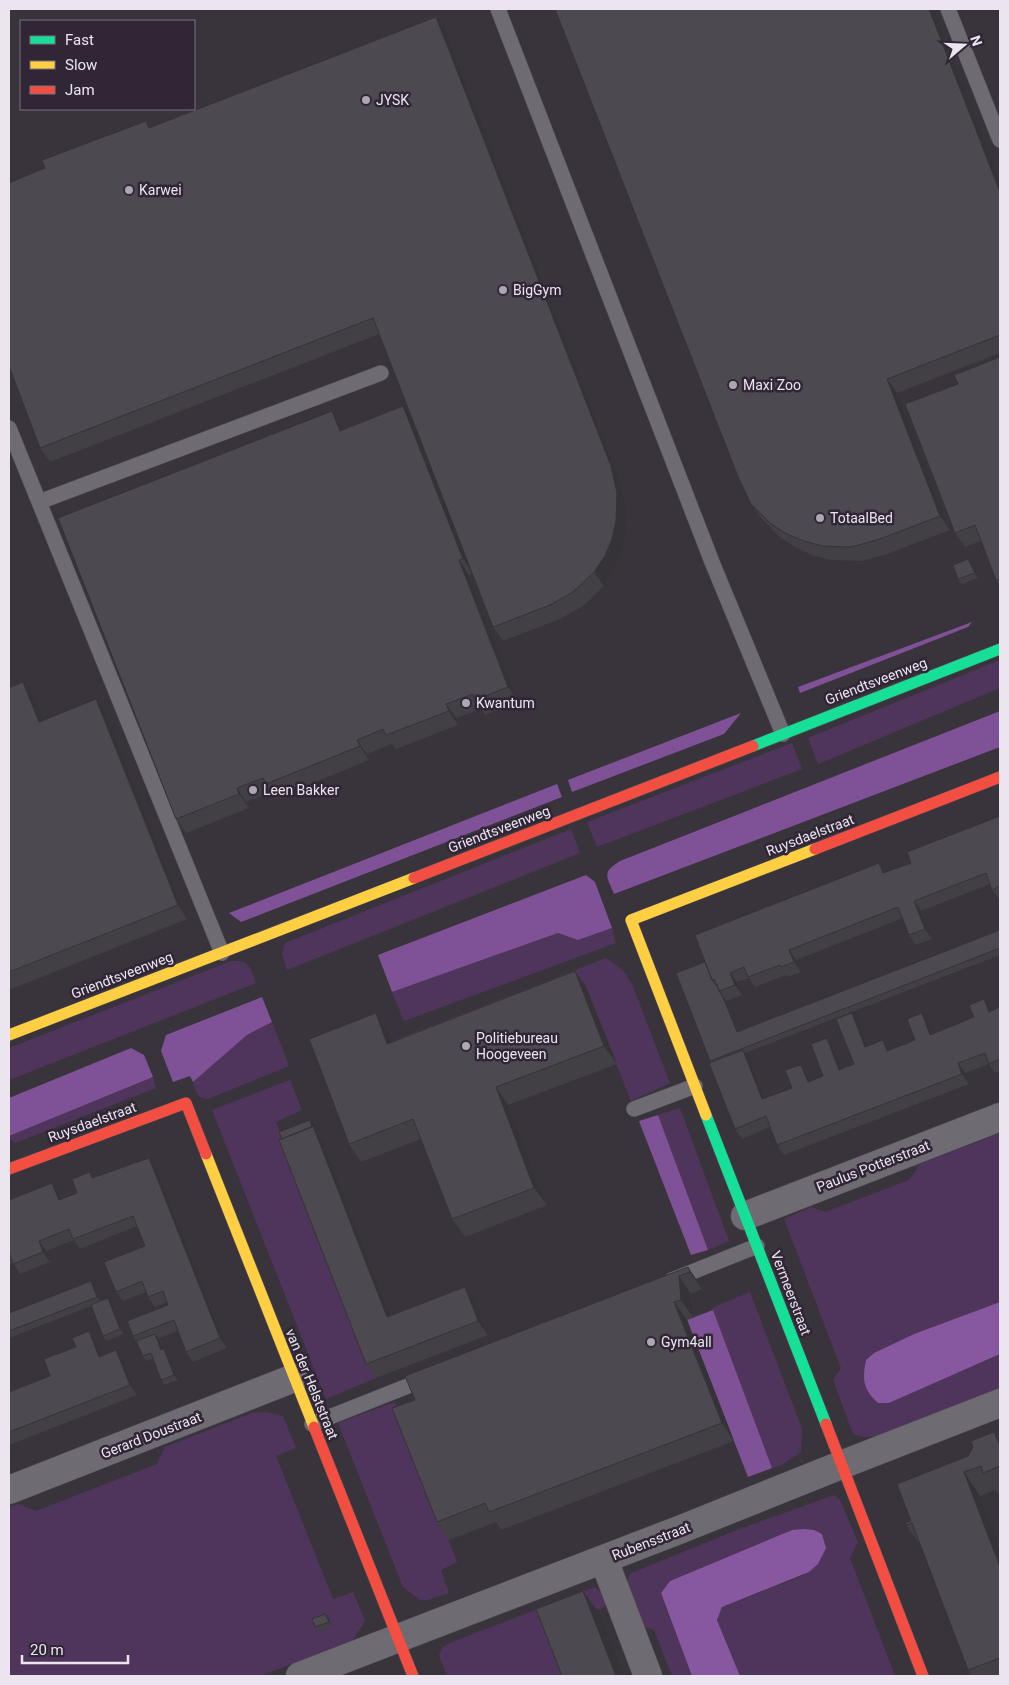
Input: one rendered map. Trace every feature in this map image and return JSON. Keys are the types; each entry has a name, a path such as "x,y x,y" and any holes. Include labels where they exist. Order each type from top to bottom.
{"street":[{"name":"Griendtsveenweg","path":"9,1035 1000,648"},
{"name":"Ruysdaelstraat","path":"631,920 1000,777"},
{"name":"Vermeerstraat","path":"631,920 923,1676"},
{"name":"Ruysdaelstraat","path":"9,1169 186,1103"},
{"name":"van der Helststraat","path":"186,1103 413,1676"},
{"name":"Paulus Potterstraat","path":"745,1216 1000,1117"},
{"name":"Gerard Doustraat","path":"9,1490 294,1378"},
{"name":"Rubensstraat","path":"300,1676 604,1560 1000,1403"},
{"path":"604,1560 648,1676"}],"lane":[{"path":"498,9 712,562 782,734"},
{"path":"948,9 1000,140"},
{"path":"39,502 381,373"},
{"path":"9,428 222,953"},
{"path":"634,1109 695,1086"},
{"path":"656,1286 757,1246"},
{"path":"312,1424 437,1374"}],"shaded area":[{"path":"972,622 968,627 800,693 798,687"},
{"path":"1000,660 1000,688 818,764 808,738"},
{"path":"1000,711 1000,747 614,894 607,875 610,869 620,861"},
{"path":"741,713 724,734 572,792 568,780"},
{"path":"792,743 802,769 597,847 587,822"},
{"path":"557,784 562,797 241,922 229,913"},
{"path":"571,829 580,853 287,970 282,954 285,943"},
{"path":"586,875 595,882 612,928 578,940 558,933 392,992 378,955"},
{"path":"612,928 616,943 404,1021 392,992 558,933 578,940"},
{"path":"606,958 623,970 632,984 670,1083 631,1101 584,982 398,1056 392,1041"},
{"path":"231,961 246,963 256,983 9,1080 9,1048"},
{"path":"262,997 272,1022 247,1035 193,1082 190,1076 173,1082 161,1051 166,1035"},
{"path":"272,1022 289,1066 208,1099 199,1096 193,1082 247,1035"},
{"path":"131,1048 144,1055 153,1077 9,1136 9,1098"},
{"path":"153,1077 156,1088 15,1143 9,1138 9,1136"},
{"path":"290,1080 302,1110 276,1122 376,1378 326,1399 212,1110"},
{"path":"680,1108 729,1241 708,1250 658,1115"},
{"path":"658,1115 708,1250 691,1255 639,1121"},
{"path":"1000,1133 1000,1302 914,1334 874,1353 866,1360 889,1403 1000,1354 1000,1389 878,1436 864,1437 853,1434 833,1380 841,1368 784,1219 811,1207 825,1212 909,1180 920,1164"},
{"path":"750,1292 802,1429 801,1452 780,1466 772,1468 712,1308"},
{"path":"1000,1302 1000,1354 889,1403 878,1403 869,1393 864,1379 865,1367 866,1360 874,1353 914,1334"},
{"path":"713,1310 772,1468 748,1477 687,1320"},
{"path":"395,1402 457,1562 441,1570 449,1593 428,1600 420,1600 403,1587 338,1423"},
{"path":"266,1412 283,1416 296,1448 276,1456 333,1599 353,1592 365,1621 352,1641 260,1676 9,1676 9,1507 18,1504 36,1511 157,1464 165,1447 252,1413"},
{"path":"834,1495 840,1500 858,1542 850,1558 895,1676 740,1676 717,1619 723,1606 802,1576 826,1548 822,1534 792,1530 670,1581 661,1594 692,1676 672,1676 654,1630 637,1624 626,1595 629,1574 737,1530"},
{"path":"792,1530 814,1530 822,1534 826,1548 818,1564 809,1572 722,1607 717,1620 740,1676 692,1676 661,1593 670,1581"},
{"path":"595,1587 613,1604 545,1629 563,1676 447,1676 439,1655 443,1647"}],"building":[{"path":"555,9 929,9 1000,192 1000,335 887,379 940,516 877,540 851,547 822,546 787,534 771,524 751,504 739,479"},
{"path":"436,17 611,466 617,493 616,521 612,539 605,556 594,572 573,592 550,605 493,627 373,318 40,448 9,366 9,183 45,168 42,160 146,121 149,128"},
{"path":"1000,357 1000,579 996,580 975,525 955,533 905,404 958,384 954,375"},
{"path":"403,406 463,559 459,560 508,687 475,700 473,694 446,704 449,711 386,735 383,729 357,740 360,746 266,784 263,778 237,788 239,794 176,819 58,518 332,411 340,431"},
{"path":"968,559 975,573 958,579 953,565"},
{"path":"23,682 39,722 96,699 178,905 9,972 9,688"},
{"path":"1000,816 1000,886 992,890 986,873 914,901 925,929 909,935 898,907 789,950 794,962 748,977 744,967 730,973 735,985 719,991 714,979 712,980 695,935 879,863 883,873 911,863 907,852"},
{"path":"1000,930 1000,948 710,1061 676,973 705,962 712,980 717,984 723,997 737,1032"},
{"path":"575,971 604,1046 496,1087 534,1188 452,1219 413,1119 349,1144 309,1039 376,1013 387,1044"},
{"path":"984,999 989,1012 1000,1007 1000,1059 989,1064 985,1053 958,1063 962,1074 777,1145 766,1116 735,1129 709,1063 743,1050 762,1099 792,1088 785,1070 801,1065 808,1082 823,1076 811,1044 827,1038 839,1070 854,1064 836,1019 852,1013 865,1047 883,1040 887,1051 915,1040 907,1019 922,1013 930,1035 974,1017 969,1005"},
{"path":"310,1120 312,1127 282,1139 279,1132"},
{"path":"313,1126 387,1317 465,1287 478,1321 366,1364 279,1140"},
{"path":"149,1158 220,1338 186,1352 174,1320 133,1336 127,1321 168,1305 163,1291 148,1297 142,1281 116,1292 104,1262 145,1246 133,1216 73,1239 69,1229 39,1241 43,1252 13,1264 9,1252 9,1200 52,1183 59,1200 77,1193 72,1179 90,1172 92,1178"},
{"path":"688,1267 690,1272 679,1276 681,1300 674,1302 722,1423 489,1512 485,1503 437,1522 392,1408 415,1400 405,1376"},
{"path":"91,1281 97,1297 9,1331 9,1313"},
{"path":"108,1298 120,1329 103,1336 91,1305"},
{"path":"89,1331 99,1357 116,1350 130,1385 9,1432 9,1392 50,1376 44,1359 76,1347 72,1338"},
{"path":"155,1334 161,1350 164,1349 174,1375 161,1380 151,1353 143,1356 136,1341"},
{"path":"994,1432 1000,1446 1000,1466 983,1473 981,1466 964,1472 1000,1567 1000,1658 968,1670 912,1523 906,1525 905,1523 911,1521 897,1484 968,1456 973,1447 971,1441"},
{"path":"583,1591 616,1676 562,1676 536,1609"},
{"path":"325,1614 329,1622 315,1627 312,1619"}],"traffic: fast":[{"path":"753,746 1000,649"},
{"path":"706,1115 826,1424"}],"traffic: slow":[{"path":"706,1115 631,920 815,849"},
{"path":"9,1035 414,878"},
{"path":"206,1154 314,1427"}],"traffic: jam":[{"path":"414,878 753,746"},
{"path":"815,849 1000,777"},
{"path":"9,1169 186,1103 206,1154"},
{"path":"826,1424 923,1676"},
{"path":"314,1427 413,1676"}],"place":[{"name":"JYSK","path":"366,100"},
{"name":"Karwei","path":"129,190"},
{"name":"BigGym","path":"503,290"},
{"name":"Maxi Zoo","path":"733,385"},
{"name":"TotaalBed","path":"820,518"},
{"name":"Kwantum","path":"466,703"},
{"name":"Leen Bakker","path":"253,790"},
{"name":"Politiebureau Hoogeveen","path":"466,1046"},
{"name":"Gym4all","path":"651,1342"}]}
